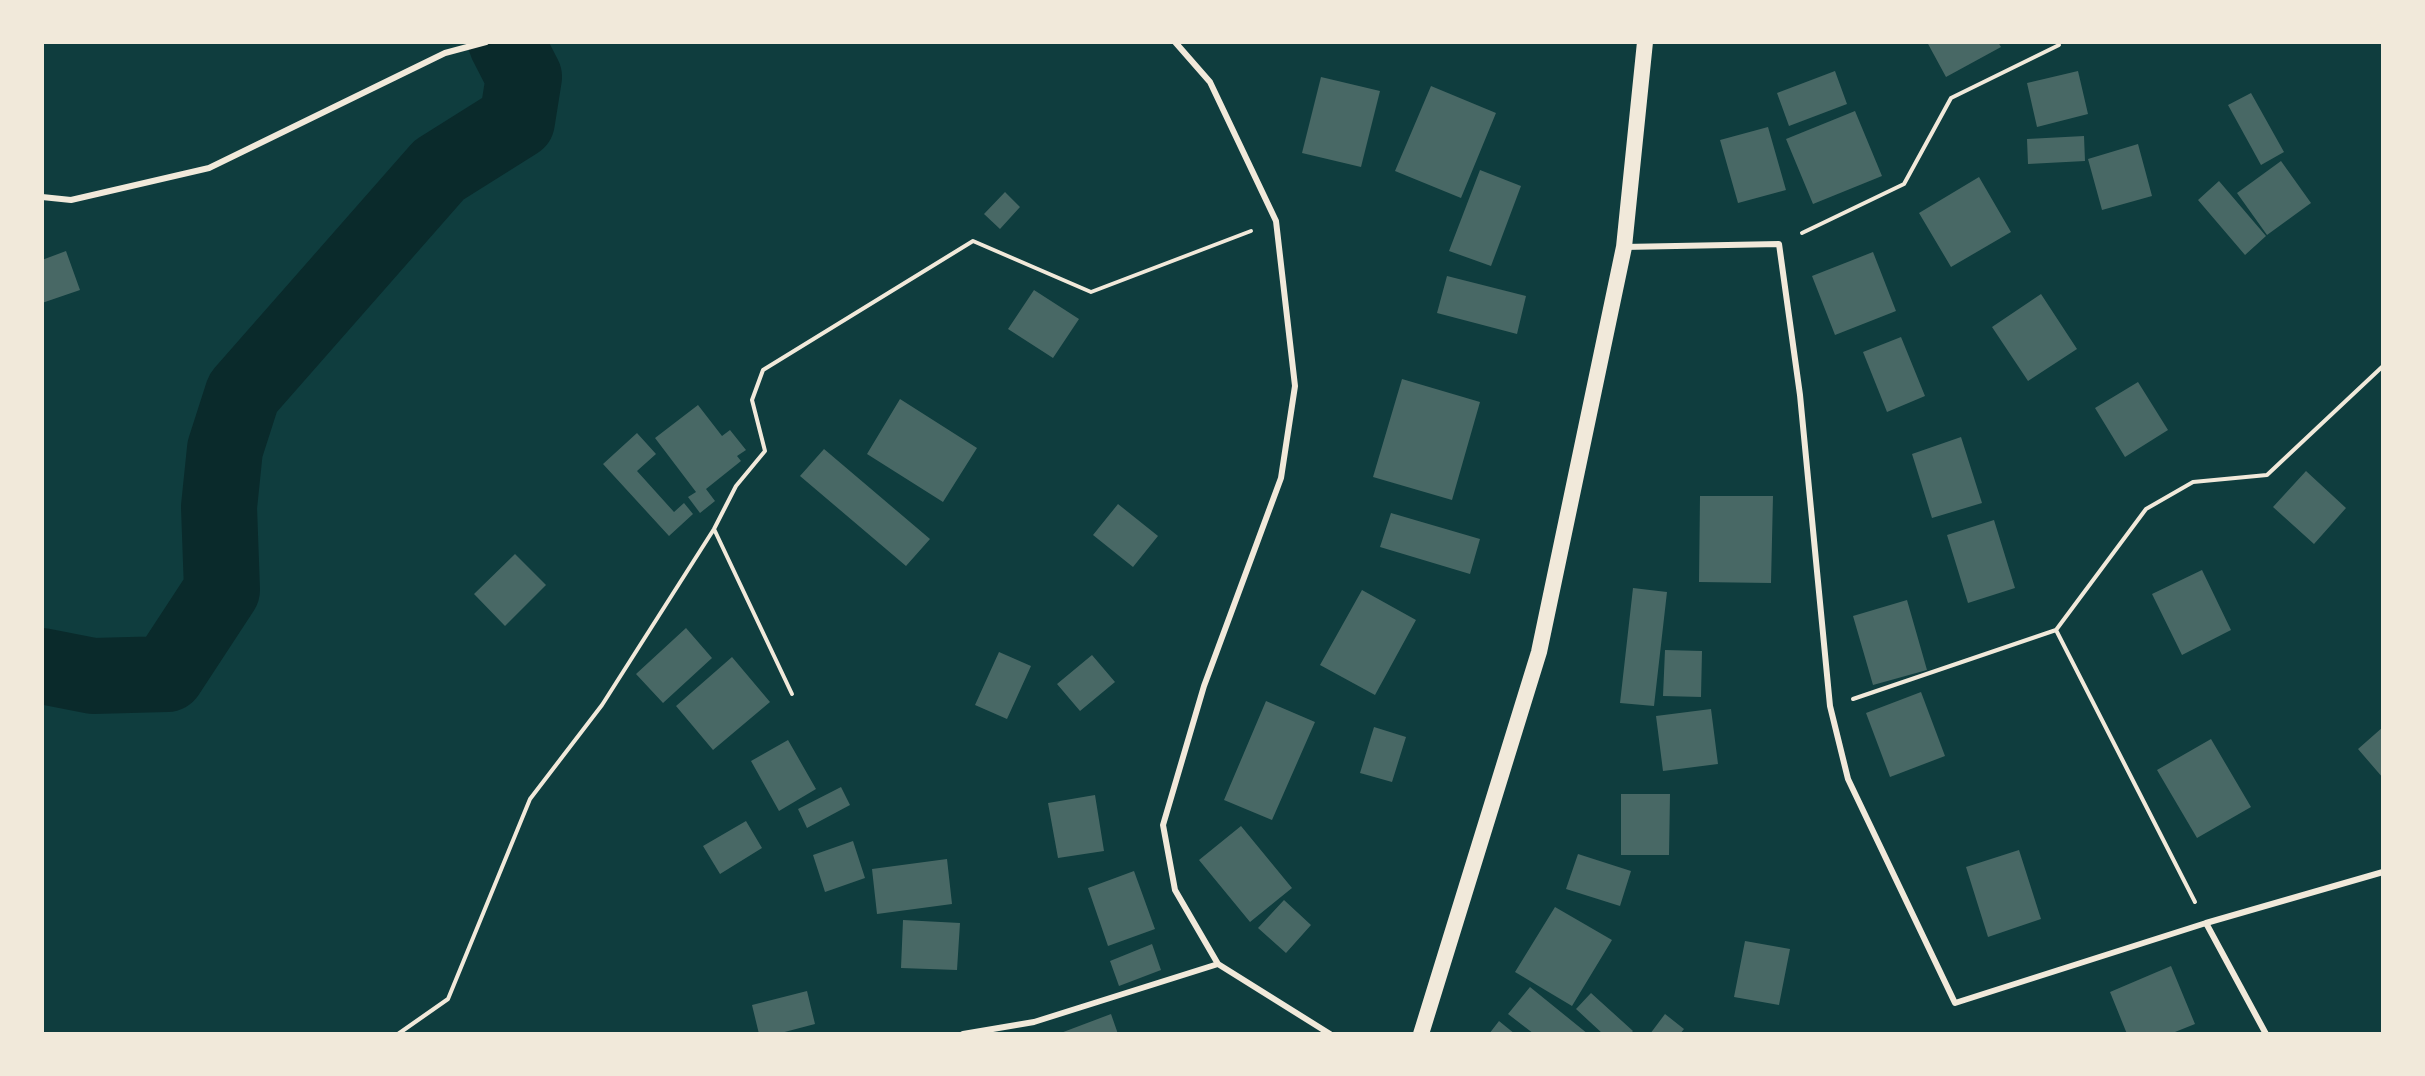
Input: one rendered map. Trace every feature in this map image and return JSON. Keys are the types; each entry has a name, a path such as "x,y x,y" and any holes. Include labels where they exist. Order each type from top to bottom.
{"highway":[{"path":"1421,1034 1539,652 1624,247 1645,42"}],"street":[{"path":"42,197 70,200 209,168 445,53 486,42"},
{"path":"1175,42 1210,82 1276,221 1295,386 1281,478 1204,686 1163,825 1175,890 1218,964 1330,1034"},
{"path":"1624,247 1779,244 1800,396 1830,706 1848,779 1955,1003 2206,923 2383,872"},
{"path":"2206,923 2266,1034"},
{"path":"963,1034 1034,1022 1218,964"}],"path":[{"path":"1779,244 1904,184 1951,98 2059,45"},
{"path":"398,1034 448,999 530,799 602,705 714,529 736,486 765,451 752,400 763,370 973,241 1091,292 1276,221"},
{"path":"1830,706 2056,630 2146,509 2193,482 2267,476 2383,366"},
{"path":"714,529 792,694"},
{"path":"2056,630 2206,923"}],"building":[{"path":"1927,42 1998,42 2001,47 1946,77"},
{"path":"1835,71 1847,104 1789,126 1777,93"},
{"path":"2078,71 2088,114 2037,127 2027,83"},
{"path":"1321,77 1380,91 1361,167 1302,153"},
{"path":"1431,86 1496,113 1461,198 1395,171"},
{"path":"2251,93 2284,152 2261,165 2228,105"},
{"path":"1855,111 1882,176 1813,204 1786,139"},
{"path":"1768,127 1786,190 1738,203 1720,140"},
{"path":"2084,136 2085,161 2028,164 2027,139"},
{"path":"2138,144 2152,196 2102,210 2088,159"},
{"path":"2281,161 2311,203 2267,235 2237,193"},
{"path":"1480,170 1521,186 1491,266 1449,251"},
{"path":"1979,177 2011,232 1951,267 1919,213"},
{"path":"2219,181 2266,236 2245,255 2198,200"},
{"path":"1005,192 1020,207 1000,229 984,214"},
{"path":"66,251 80,290 42,303 42,260"},
{"path":"1873,252 1896,311 1835,335 1812,276"},
{"path":"1447,276 1526,296 1517,334 1437,313"},
{"path":"1034,290 1079,319 1053,358 1008,329"},
{"path":"2041,294 2077,349 2028,381 1992,327"},
{"path":"1901,337 1925,396 1887,412 1863,352"},
{"path":"1402,379 1480,402 1452,500 1373,477"},
{"path":"2138,382 2168,430 2125,457 2095,408"},
{"path":"900,399 977,448 943,502 867,454"},
{"path":"698,405 722,436 730,430 746,450 737,456 741,461 706,489 715,501 700,513 688,497 696,492 655,438"},
{"path":"637,433 656,454 637,471 674,512 684,503 693,514 669,536 603,464"},
{"path":"1961,437 1982,503 1932,518 1912,454"},
{"path":"824,449 930,539 906,566 800,476"},
{"path":"2306,471 2346,508 2314,544 2273,507"},
{"path":"1700,496 1773,496 1771,583 1699,582"},
{"path":"1118,504 1158,536 1133,567 1093,535"},
{"path":"1391,513 1480,539 1470,574 1380,547"},
{"path":"1994,520 2015,588 1968,603 1947,535"},
{"path":"515,554 546,585 505,626 474,594"},
{"path":"2202,570 2231,630 2182,655 2152,594"},
{"path":"1633,588 1667,592 1654,706 1620,703"},
{"path":"1362,590 1416,620 1375,695 1320,665"},
{"path":"1907,600 1927,670 1873,685 1853,616"},
{"path":"686,628 712,658 663,703 636,674"},
{"path":"1665,650 1702,651 1701,697 1663,696"},
{"path":"999,652 1031,666 1007,719 975,705"},
{"path":"1092,655 1115,682 1080,711 1057,684"},
{"path":"732,657 770,702 713,750 676,706"},
{"path":"1921,692 1945,756 1890,777 1866,713"},
{"path":"1266,701 1315,722 1272,820 1224,800"},
{"path":"1711,709 1718,764 1663,771 1656,716"},
{"path":"1374,727 1406,737 1392,782 1360,773"},
{"path":"2383,727 2383,778 2358,749"},
{"path":"2211,739 2251,807 2197,838 2157,770"},
{"path":"788,740 816,789 779,811 751,761"},
{"path":"841,787 850,805 807,828 798,809"},
{"path":"1621,794 1670,794 1669,855 1621,855"},
{"path":"1095,795 1104,851 1058,858 1048,803"},
{"path":"746,821 762,848 720,874 703,846"},
{"path":"1241,826 1292,888 1250,922 1199,860"},
{"path":"853,841 865,878 825,892 813,855"},
{"path":"2019,850 2041,919 1988,937 1966,867"},
{"path":"1578,854 1631,871 1620,906 1566,889"},
{"path":"947,859 952,904 877,914 872,869"},
{"path":"1134,871 1155,929 1108,946 1088,888"},
{"path":"1284,900 1311,925 1286,953 1258,928"},
{"path":"1555,907 1612,940 1572,1006 1515,972"},
{"path":"903,920 960,923 957,970 901,968"},
{"path":"1745,941 1790,949 1779,1005 1734,997"},
{"path":"1152,944 1161,970 1119,986 1110,961"},
{"path":"2171,966 2195,1024 2170,1034 2127,1034 2110,992"},
{"path":"1530,987 1588,1034 1534,1034 1508,1014"},
{"path":"807,991 815,1024 777,1034 759,1034 752,1005"},
{"path":"1591,993 1633,1031 1630,1034 1603,1034 1576,1009"},
{"path":"1111,1014 1118,1034 1058,1034"},
{"path":"1665,1014 1684,1029 1680,1034 1650,1034"},
{"path":"1499,1021 1515,1034 1489,1034"}],"waterway":[{"path":"42,666 93,676 167,674 222,590 219,507 225,449 243,393 439,170 517,121 524,77 506,42"}]}
